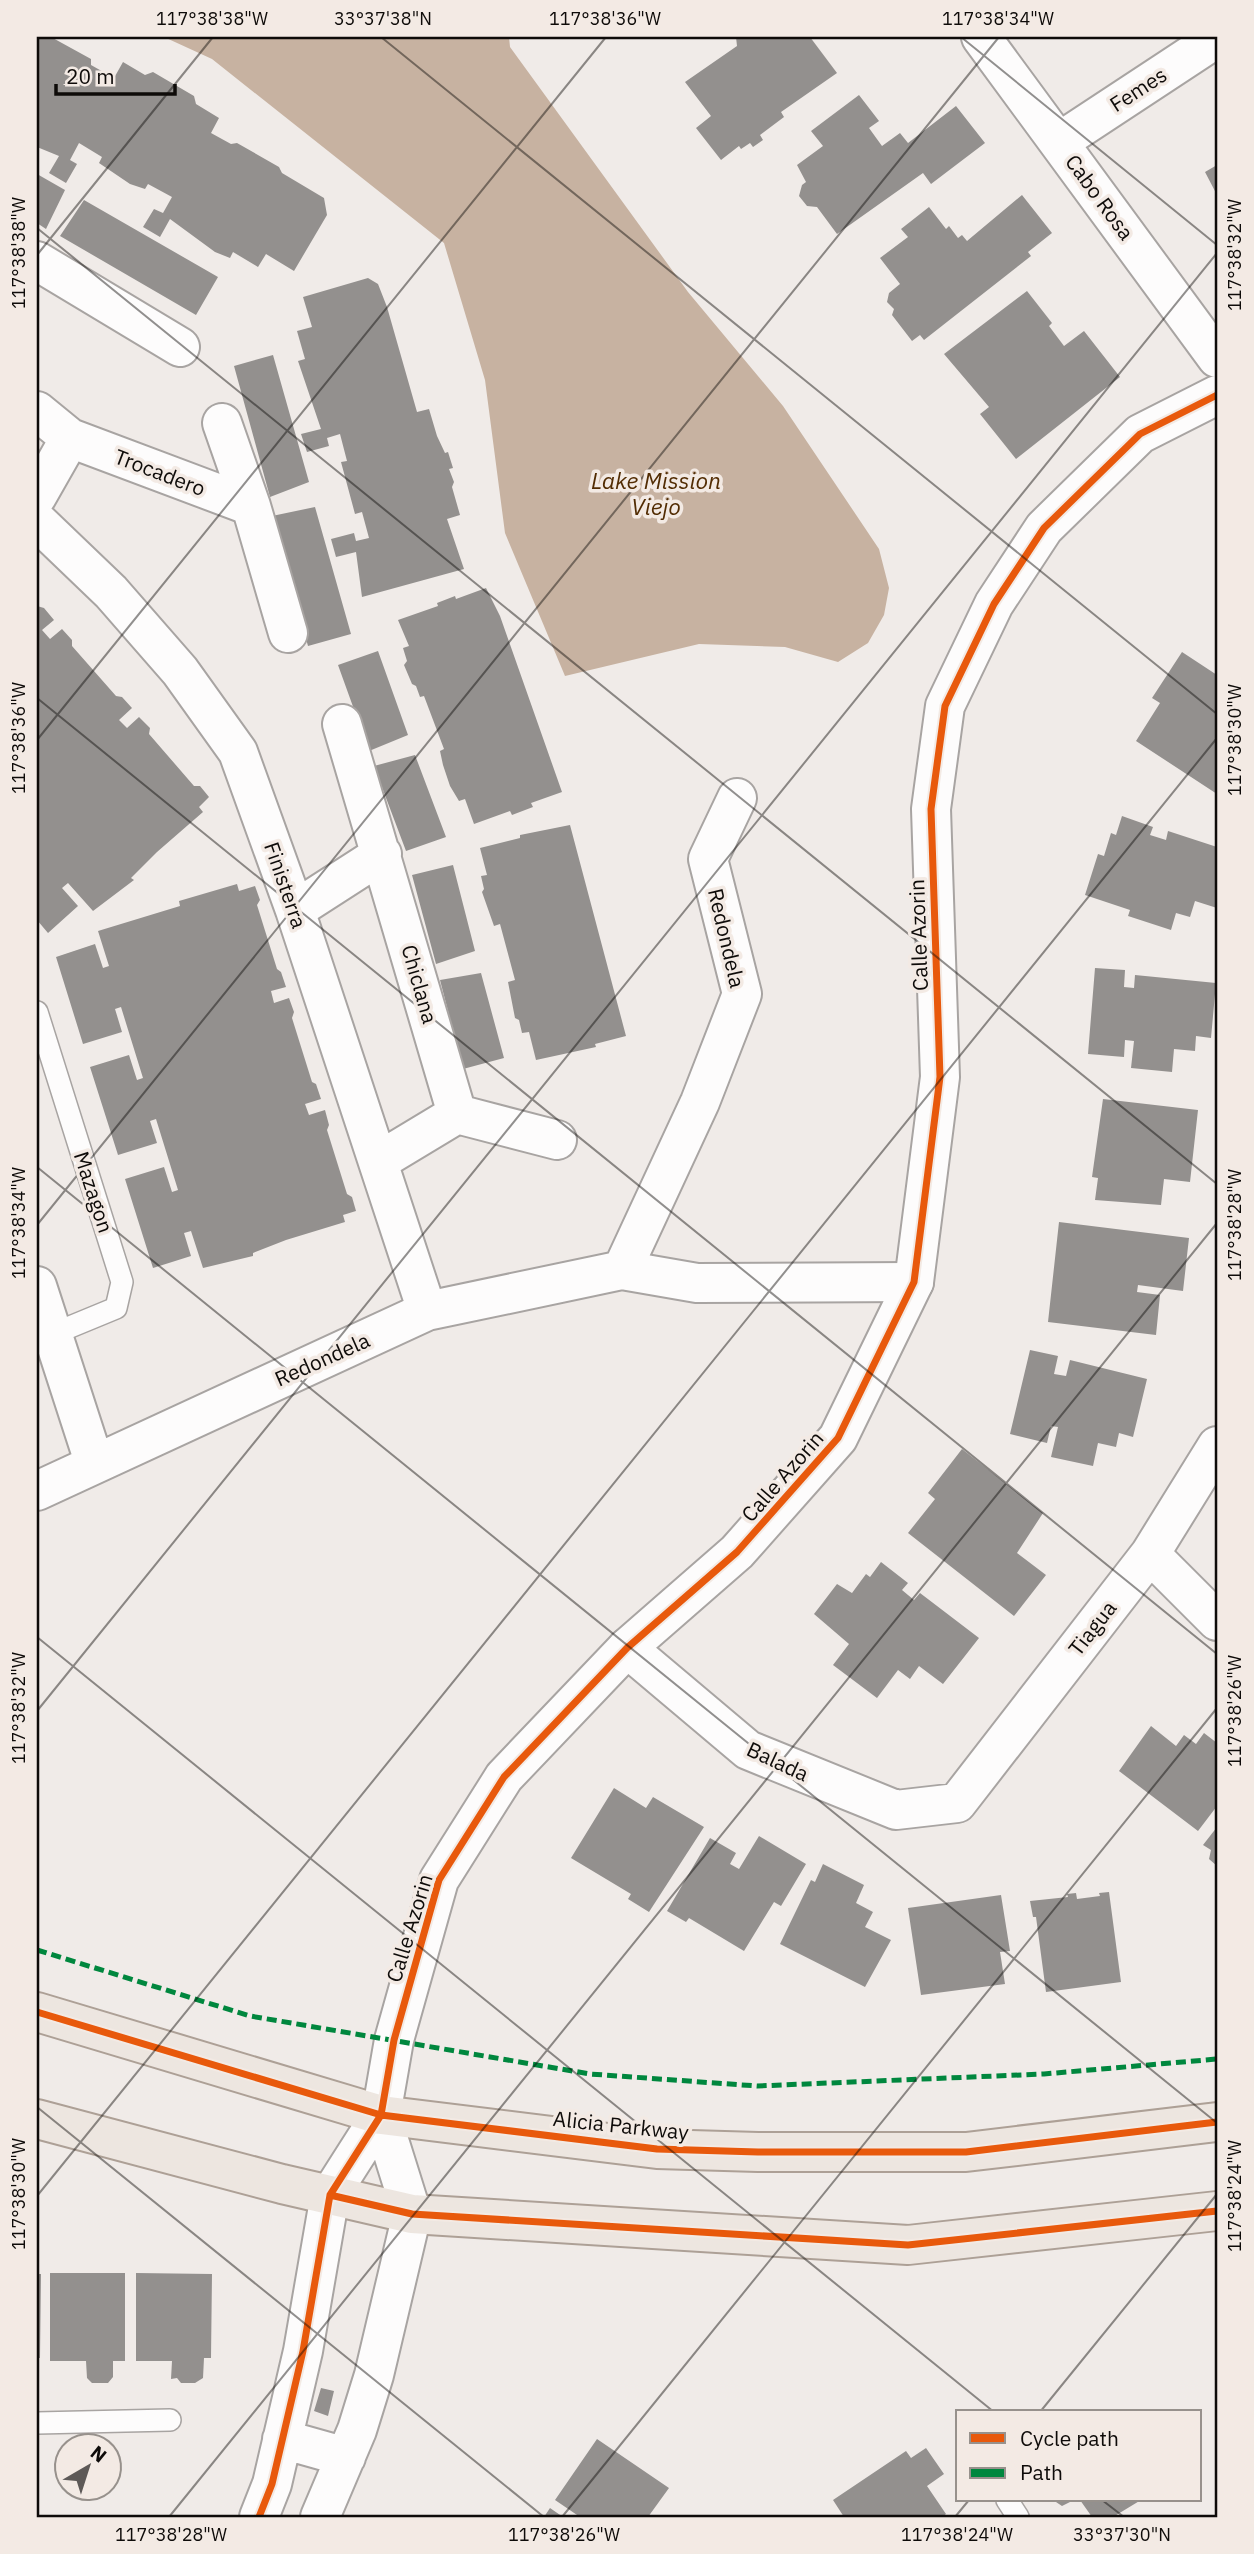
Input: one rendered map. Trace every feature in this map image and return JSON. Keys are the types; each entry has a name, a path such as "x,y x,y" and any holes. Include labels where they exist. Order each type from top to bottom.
{"main road":[{"name":"Alicia Parkway","path":"37,2012 381,2115 657,2148 758,2152 966,2152 1217,2122"},
{"path":"37,2119 412,2214 908,2245 1217,2211"}],"street":[{"name":"Cabo Rosa","path":"981,37 1217,358"},
{"name":"Femes","path":"1059,142 1217,38"},
{"path":"38,266 180,346"},
{"name":"Calle Azorin","path":"258,2517 272,2484 303,2351 330,2195 381,2115 394,2040 439,1880 504,1777 627,1648 737,1552 838,1438 914,1282 940,1077 931,809 945,706 993,604 1044,528 1140,433 1217,395"},
{"name":"Trocadero","path":"37,411 70,438 251,506"},
{"name":"Trocadero","path":"222,423 251,506 288,633"},
{"path":"37,496 70,438"},
{"name":"Finisterra","path":"37,521 120,601 180,671 238,752 295,910 427,1311"},
{"name":"Chiclana","path":"342,724 457,1114"},
{"name":"Redondela","path":"622,1270 700,1102 742,994 708,859 737,798"},
{"path":"295,910 382,854"},
{"path":"379,1161 457,1114 557,1140"},
{"name":"Redondela","path":"37,1491 94,1462 427,1311 622,1270 697,1283 914,1282"},
{"path":"37,1286 94,1462"},
{"name":"Tiagua","path":"957,1803 1150,1554 1217,1446"},
{"path":"1150,1554 1217,1621"},
{"name":"Balada","path":"627,1648 748,1751 896,1810 957,1803"},
{"name":"Calle Azorin","path":"381,2115 412,2214"},
{"path":"320,2517 346,2457 374,2375 412,2214"},
{"path":"282,2439 346,2457"}],"lane":[{"name":"Mazagon","path":"37,1012 122,1282 116,1308 53,1334"},
{"path":"37,2423 170,2420"},
{"path":"1008,2502 1018,2517"}],"water":[{"name":"Lake Mission Viejo","path":"164,37 509,37 510,47 688,292 783,406 879,549 889,588 884,615 868,643 838,662 785,647 699,644 565,676 505,533 485,380 444,243 212,59"}],"building":[{"path":"37,37 51,37 91,59 91,65 114,78 123,62 145,75 153,72 194,96 196,104 219,118 211,133 231,144 237,143 279,167 282,173 324,198 327,215 294,271 266,254 258,267 233,252 230,258 215,252 170,219 160,237 143,227 154,209 163,213 172,197 148,184 145,189 130,184 99,163 102,157 79,143 70,160 77,164 66,183 49,173 59,156 37,147"},
{"path":"736,37 810,37 837,73 781,112 784,117 760,135 763,140 753,147 750,143 741,149 739,146 721,160 696,128 711,116 685,82 737,46"},
{"path":"859,95 879,121 869,128 882,146 900,133 908,143 956,106 985,143 931,184 923,173 837,234 817,207 807,206 799,196 802,185 806,182 797,165 823,146 811,131"},
{"path":"1217,165 1217,195 1205,172"},
{"path":"37,174 65,190 46,229 37,223"},
{"path":"1022,195 1052,233 1028,252 1031,256 924,340 920,335 912,341 892,315 894,309 887,302 889,293 900,284 880,258 908,237 901,229 929,207 946,229 949,226 958,238 962,235 967,241"},
{"path":"84,200 218,277 196,315 60,236"},
{"path":"368,278 378,284 387,307 417,412 429,409 437,436 445,453 448,452 453,468 449,469 454,482 452,487 460,515 447,519 464,569 362,597 356,552 336,557 331,539 354,533 356,541 369,538 362,512 355,514 341,462 347,461 340,434 327,438 329,446 307,452 301,434 321,429 298,361 305,359 297,331 312,327 303,297"},
{"path":"1027,291 1052,323 1049,326 1064,346 1084,331 1120,377 1016,459 980,414 989,407 944,354"},
{"path":"273,355 309,482 270,497 234,366"},
{"path":"315,507 351,634 308,646 272,516"},
{"path":"486,588 500,616 562,792 531,803 533,807 512,815 510,811 474,824 465,799 459,801 450,786 440,751 444,749 424,696 420,697 404,665 407,661 403,648 409,646 398,620 438,606 437,603 455,596 456,599"},
{"path":"37,606 44,608 54,620 42,630 50,639 62,629 72,640 72,646 116,696 122,697 132,708 119,720 127,728 139,717 150,728 149,734 194,786 200,786 209,797 199,807 203,812 157,852 131,878 134,880 93,911 68,883 62,888 78,906 48,933 37,920"},
{"path":"378,651 408,735 369,751 338,665"},
{"path":"1182,652 1217,675 1217,794 1136,741 1160,703 1152,698"},
{"path":"415,755 446,837 406,851 374,766"},
{"path":"1122,816 1153,827 1150,835 1166,840 1168,831 1217,847 1217,908 1195,901 1190,917 1176,913 1171,930 1128,916 1130,910 1085,895 1098,854 1104,856 1111,833 1116,835"},
{"path":"570,825 626,1036 595,1044 596,1047 536,1060 529,1032 522,1033 519,1020 515,1018 508,982 515,980 500,924 494,926 482,892 484,889 481,876 487,875 480,848 520,838 520,835"},
{"path":"453,865 475,951 436,964 412,875"},
{"path":"237,884 239,891 255,886 260,900 257,905 277,969 281,972 286,987 271,991 274,1003 289,998 294,1012 292,1018 312,1082 316,1084 321,1099 305,1104 309,1115 325,1110 329,1125 327,1130 347,1194 352,1197 356,1211 343,1215 345,1222 286,1240 253,1253 253,1256 203,1268 191,1231 184,1233 191,1256 153,1268 125,1179 164,1167 172,1192 178,1190 156,1119 150,1121 157,1143 118,1155 90,1067 129,1055 137,1080 143,1078 121,1007 115,1009 122,1032 83,1044 56,957 95,944 103,968 109,966 98,931 180,906 179,901"},
{"path":"1095,968 1125,970 1124,987 1134,988 1135,975 1216,983 1211,1038 1196,1036 1195,1051 1174,1049 1172,1072 1131,1068 1134,1041 1125,1040 1124,1057 1088,1054"},
{"path":"481,973 504,1058 463,1069 440,980"},
{"path":"1103,1099 1198,1110 1190,1182 1164,1179 1161,1205 1095,1200 1098,1178 1092,1177"},
{"path":"1059,1222 1189,1238 1183,1291 1138,1285 1137,1292 1160,1295 1156,1335 1048,1322"},
{"path":"1030,1350 1058,1356 1054,1374 1066,1376 1070,1360 1147,1379 1133,1437 1119,1433 1116,1447 1098,1443 1093,1466 1051,1457 1058,1427 1051,1426 1047,1443 1010,1434"},
{"path":"962,1449 1043,1513 1017,1553 1046,1575 1014,1616 908,1533 935,1499 928,1493"},
{"path":"881,1562 908,1583 902,1590 914,1600 920,1593 979,1638 943,1684 919,1666 910,1679 898,1670 877,1698 833,1665 849,1644 814,1614 837,1584 852,1593 866,1574 870,1577"},
{"path":"1151,1726 1176,1746 1184,1735 1196,1744 1204,1733 1217,1743 1217,1806 1198,1831 1119,1771"},
{"path":"614,1788 646,1808 653,1797 704,1827 649,1912 628,1899 631,1894 571,1858"},
{"path":"1217,1827 1217,1866 1209,1859 1211,1850 1203,1845"},
{"path":"759,1836 806,1864 781,1906 774,1902 744,1951 689,1918 686,1922 667,1911 710,1838 736,1853 730,1864 739,1869"},
{"path":"823,1864 864,1885 856,1903 873,1912 865,1927 891,1940 865,1987 780,1944 811,1880 815,1882"},
{"path":"1109,1892 1121,1982 1046,1992 1036,1917 1033,1917 1030,1901 1068,1897 1067,1894 1076,1893 1077,1899"},
{"path":"1001,1895 1010,1951 1000,1952 1005,1984 921,1995 908,1908"},
{"path":"50,2273 125,2273 125,2361 113,2361 113,2377 108,2383 92,2383 87,2378 86,2361 50,2361"},
{"path":"136,2273 212,2274 211,2358 204,2358 203,2378 195,2383 181,2383 177,2378 171,2379 172,2361 136,2361"},
{"path":"37,2274 41,2274 40,2358 37,2358"},
{"path":"321,2388 334,2391 328,2416 314,2411"},
{"path":"597,2439 669,2488 648,2517 580,2517 555,2500"},
{"path":"926,2448 944,2474 927,2486 946,2514 942,2517 844,2517 833,2500 906,2451 911,2458"},
{"path":"1081,2502 1138,2502 1113,2517 1092,2517"},
{"path":"550,2508 563,2517 544,2517"}],"marked path":[{"path":"37,1950 250,2016 590,2074 757,2086 1044,2074 1217,2059"}],"cycle path":[{"path":"259,2517 272,2484 303,2351 330,2195 381,2115 394,2040 439,1880 504,1777 627,1648 737,1552 838,1438 914,1282 940,1077 931,809 945,706 994,604 1044,528 1140,434 1217,395"},
{"path":"37,2012 381,2115 657,2149 966,2152 1217,2122"},
{"path":"330,2195 412,2214 908,2245 1217,2211"}]}
